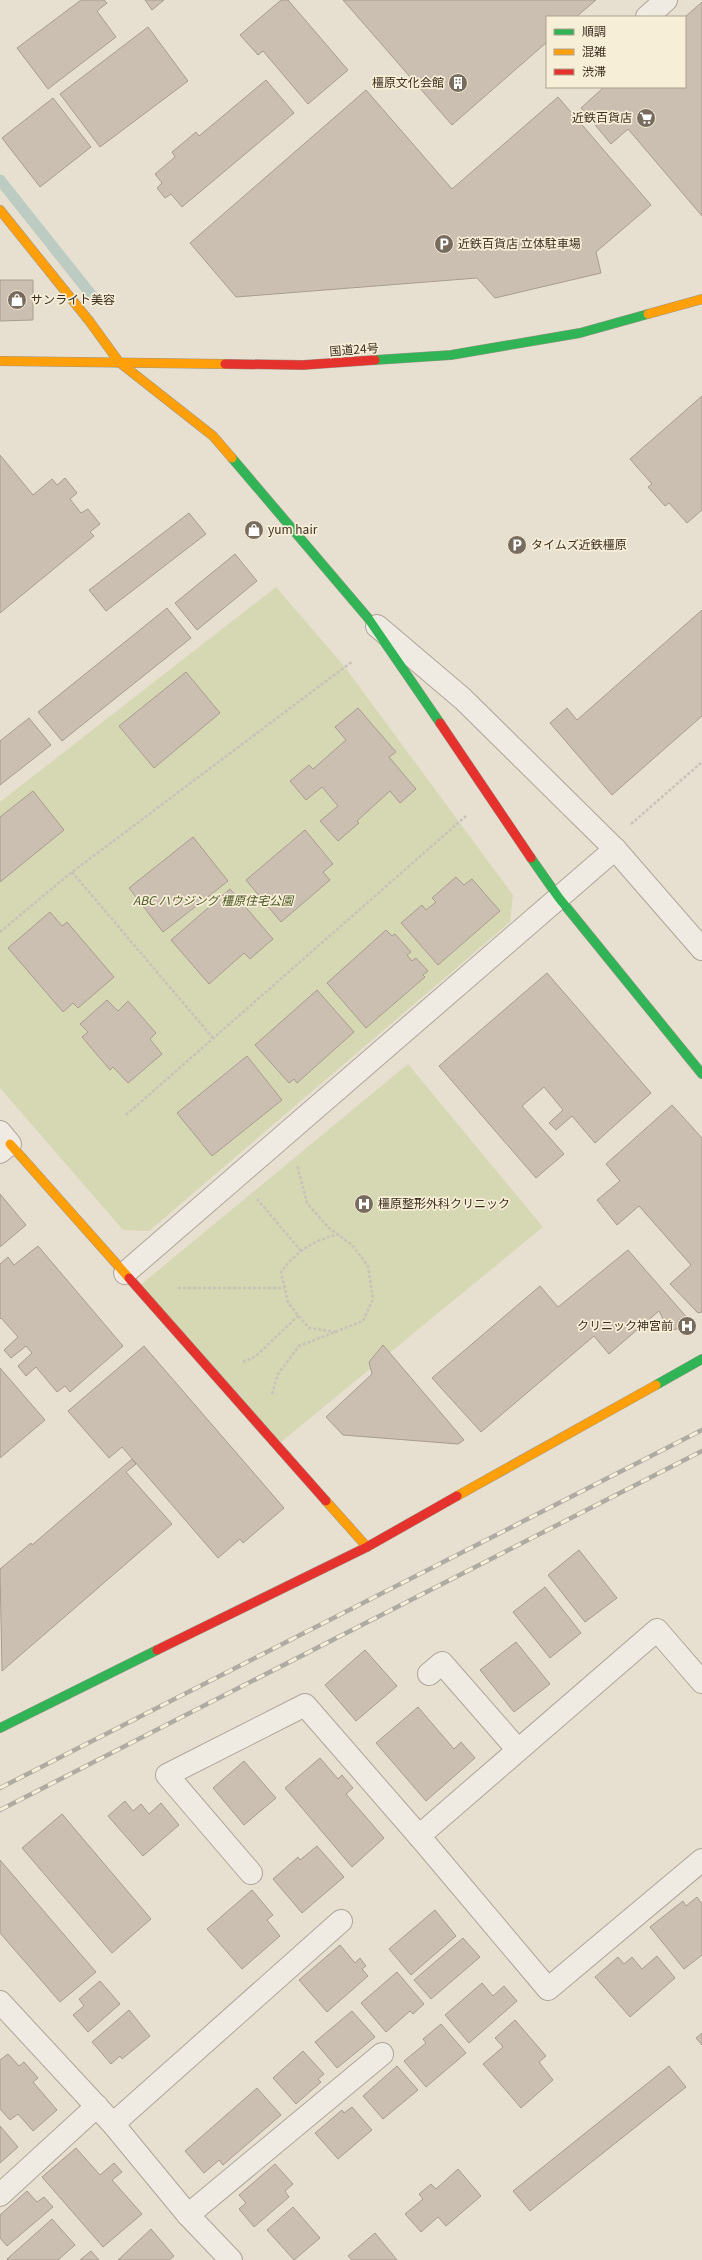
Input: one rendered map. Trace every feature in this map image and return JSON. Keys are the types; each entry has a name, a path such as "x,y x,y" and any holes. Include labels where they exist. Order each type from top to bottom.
{"main road":[{"path":"0,210 90,322 119,362 213,436 368,618 559,898 702,1074"},
{"name":"国道24号","path":"0,361 303,365 451,355 580,333 702,299"},
{"path":"3,1143 131,1280 368,1547"},
{"path":"0,1728 368,1547 702,1359"}],"street":[{"path":"648,16 666,0"},
{"path":"368,618 463,699 615,850 702,949"},
{"path":"131,1280 238,1176 615,850"},
{"path":"419,1836 657,1630 702,1682"},
{"path":"429,1674 442,1662 518,1750"},
{"path":"250,1873 167,1775 305,1705 419,1836 548,1989 701,1863"},
{"path":"113,2124 342,1921"},
{"path":"0,2002 97,2106 188,2215 231,2260"},
{"path":"188,2215 382,2054"},
{"path":"0,2195 97,2106"}],"path":[{"path":"0,932 72,872 353,660"},
{"path":"629,826 702,762"},
{"path":"126,1115 466,816"},
{"path":"72,872 213,1038"},
{"path":"261,1427 278,1374 299,1346 363,1321 373,1299 368,1266 352,1245 330,1228 307,1203 288,1132"},
{"path":"238,1176 301,1251"},
{"path":"336,1332 309,1328 288,1303 281,1272 294,1255 320,1239 338,1234"},
{"path":"131,1280 284,1288"},
{"path":"215,1375 256,1356 299,1315"}],"green space":[{"name":"ABC ハウジング 橿原住宅公園","path":"276,587 344,666 513,895 510,922 149,1231 123,1230 0,1088 0,802"},
{"path":"408,1064 543,1227 281,1442 138,1287"}],"building":[{"path":"81,0 104,0 107,3 97,11 116,37 48,89 17,48"},
{"path":"145,0 164,0 152,10"},
{"path":"281,0 288,0 348,70 308,104 263,51 258,55 240,35"},
{"name":"橿原文化会館","path":"343,0 596,0 577,16 546,16 546,43 452,125"},
{"name":"近鉄百貨店","path":"702,2 702,216 628,129 611,144 581,108 603,88 686,88 686,16"},
{"path":"148,27 188,81 100,147 60,94"},
{"path":"266,80 294,113 182,207 171,194 165,198 157,188 162,183 155,174 175,157 172,152 196,132 199,136"},
{"path":"366,90 452,189 558,97 651,205 596,252 601,273 495,298 477,278 236,297 190,243"},
{"path":"53,98 91,147 40,187 2,138"},
{"name":"サンライト美容","path":"0,280 33,280 33,320 0,321"},
{"path":"702,396 702,510 687,523 669,503 665,506 648,487 652,484 630,459"},
{"path":"0,455 33,495 52,479 57,485 65,478 77,493 70,499 81,513 88,509 100,524 90,532 94,536 0,613"},
{"path":"189,513 206,534 106,611 89,590"},
{"path":"235,554 257,581 197,630 175,603"},
{"path":"167,608 191,638 62,741 38,712"},
{"path":"702,610 702,716 612,795 550,723 567,708 577,720"},
{"path":"186,672 220,713 154,768 119,726"},
{"path":"358,708 396,752 389,757 416,789 400,803 390,791 357,821 359,823 338,841 320,821 338,806 322,787 306,800 290,781 309,765 313,769 346,740 335,727"},
{"path":"29,718 51,745 0,785 0,741"},
{"path":"33,791 64,830 0,882 0,817"},
{"path":"305,830 333,864 323,872 330,880 281,922 246,880"},
{"path":"193,837 228,881 163,932 129,888"},
{"path":"456,877 464,885 472,879 500,911 438,965 401,923 422,905 426,910 436,902 432,898"},
{"path":"230,889 273,939 250,959 244,953 209,984 171,940"},
{"path":"50,912 62,926 67,922 114,977 78,1008 73,1003 63,1012 8,948"},
{"path":"386,930 392,936 395,934 411,952 407,955 412,961 416,958 428,971 423,975 425,977 366,1028 327,983"},
{"path":"547,973 651,1093 595,1143 572,1116 556,1130 549,1123 563,1110 544,1087 522,1106 564,1154 536,1178 439,1066"},
{"path":"317,990 354,1032 297,1083 294,1079 289,1083 255,1045"},
{"path":"107,1000 118,1011 128,1001 156,1033 150,1039 162,1054 128,1083 113,1067 110,1070 82,1037 88,1032 80,1024"},
{"path":"247,1056 282,1100 212,1156 177,1113"},
{"path":"672,1105 702,1138 702,1312 698,1313 670,1284 691,1265 639,1206 617,1225 597,1200 620,1181 606,1164"},
{"path":"0,1194 26,1225 0,1247"},
{"path":"38,1246 123,1346 70,1392 65,1386 57,1392 36,1367 26,1376 18,1366 32,1353 26,1346 11,1358 4,1350 18,1337 1,1318 0,1319 0,1264 8,1257 14,1265"},
{"path":"628,1250 690,1321 682,1327 673,1330 665,1323 659,1311 609,1354 594,1336 481,1432 432,1378 540,1286 558,1307"},
{"path":"383,1345 464,1440 458,1444 343,1435 326,1417 372,1374 369,1362"},
{"path":"144,1346 284,1508 243,1543 240,1539 218,1558 122,1447 109,1458 68,1411"},
{"path":"0,1368 45,1420 0,1458"},
{"path":"132,1459 136,1464 126,1472 172,1524 2,1671 0,1569 31,1543 32,1545"},
{"path":"579,1550 617,1598 585,1622 548,1575"},
{"path":"545,1587 581,1633 550,1658 513,1612"},
{"path":"516,1642 550,1684 514,1712 480,1670"},
{"path":"365,1650 397,1686 356,1721 325,1685"},
{"path":"418,1707 454,1749 461,1742 475,1758 426,1801 376,1743"},
{"path":"320,1758 338,1779 342,1775 353,1788 346,1794 384,1838 352,1867 285,1788"},
{"path":"244,1761 276,1798 244,1825 213,1788"},
{"path":"125,1801 133,1811 141,1804 149,1814 161,1803 179,1825 143,1856 108,1816"},
{"path":"62,1814 151,1919 112,1953 22,1848"},
{"path":"317,1846 344,1877 302,1913 273,1879 298,1857 300,1860"},
{"path":"0,1860 96,1972 60,2002 0,1933"},
{"path":"252,1890 273,1915 267,1920 280,1936 242,1969 207,1929"},
{"path":"697,1897 702,1904 702,1955 684,1969 650,1927 683,1901 686,1906"},
{"path":"435,1910 456,1936 411,1975 389,1949"},
{"path":"463,1938 480,1957 431,1999 414,1980"},
{"path":"340,1945 355,1963 360,1958 366,1966 362,1969 368,1976 327,2012 299,1980"},
{"path":"657,1956 675,1978 630,2017 595,1977 618,1957 624,1964 632,1957 642,1969"},
{"path":"397,1972 424,2004 413,2014 410,2011 386,2032 361,2003"},
{"path":"100,1981 120,2004 88,2032 73,2015 84,2006 79,1999"},
{"path":"482,1983 493,1996 504,1986 517,2001 469,2043 445,2015"},
{"path":"129,2010 150,2036 122,2059 120,2056 111,2064 92,2042"},
{"path":"352,2011 375,2037 337,2068 315,2042"},
{"path":"515,2020 546,2056 539,2062 553,2080 521,2108 483,2064 503,2047 495,2038"},
{"path":"441,2024 466,2053 426,2087 404,2061 426,2043 423,2039"},
{"path":"702,2033 702,2045 696,2038"},
{"path":"303,2051 324,2074 318,2079 321,2082 296,2104 273,2078"},
{"path":"8,2054 19,2066 24,2062 38,2078 33,2082 57,2110 33,2131 18,2114 10,2120 0,2109 0,2060"},
{"path":"397,2066 418,2090 383,2119 363,2096"},
{"path":"669,2066 686,2087 530,2211 513,2191"},
{"path":"257,2088 281,2115 223,2165 219,2160 204,2173 185,2151"},
{"path":"352,2107 372,2130 338,2159 315,2133 342,2110 344,2113"},
{"path":"0,2126 18,2147 0,2163"},
{"path":"76,2148 100,2175 114,2163 122,2172 112,2180 142,2214 103,2247 42,2177"},
{"path":"275,2164 293,2184 285,2191 289,2197 254,2227 239,2209 246,2203 239,2195"},
{"path":"458,2169 481,2196 446,2226 438,2217 421,2232 405,2214 423,2199 419,2194 431,2184 436,2189"},
{"path":"27,2191 37,2202 44,2197 53,2207 7,2246 0,2238 0,2215"},
{"path":"293,2207 320,2238 294,2260 267,2230"},
{"path":"52,2219 75,2245 58,2260 7,2259"},
{"path":"151,2229 174,2256 169,2260 118,2260"},
{"path":"375,2233 397,2260 352,2260 348,2256"},
{"path":"91,2251 99,2260 80,2260"}],"waterway":[{"path":"0,180 93,297"}],"railway":[{"path":"0,1788 702,1430"},
{"path":"0,1810 702,1451"}],"traffic: fast":[{"path":"375,360 451,355 580,333 648,314"},
{"path":"232,458 368,618 440,723"},
{"path":"531,858 559,898 702,1074"},
{"path":"656,1385 702,1359"},
{"path":"0,1728 157,1650"}],"traffic: slow":[{"path":"0,210 90,322 119,362 213,436 232,458"},
{"path":"648,314 702,299"},
{"path":"0,361 225,364"},
{"path":"10,1144 129,1278"},
{"path":"457,1496 656,1385"},
{"path":"326,1501 367,1547"}],"traffic: jam":[{"path":"225,364 303,365 375,360"},
{"path":"440,723 531,858"},
{"path":"129,1278 326,1501"},
{"path":"157,1650 367,1547 457,1496"}],"place":[{"name":"橿原文化会館","path":"458,83"},
{"name":"近鉄百貨店","path":"646,118"},
{"name":"近鉄百貨店 立体駐車場","path":"444,244"},
{"name":"サンライト美容","path":"17,300"},
{"name":"yum hair","path":"254,530"},
{"name":"タイムズ近鉄橿原","path":"517,545"},
{"name":"橿原整形外科クリニック","path":"364,1204"},
{"name":"クリニック神宮前","path":"687,1326"}]}
